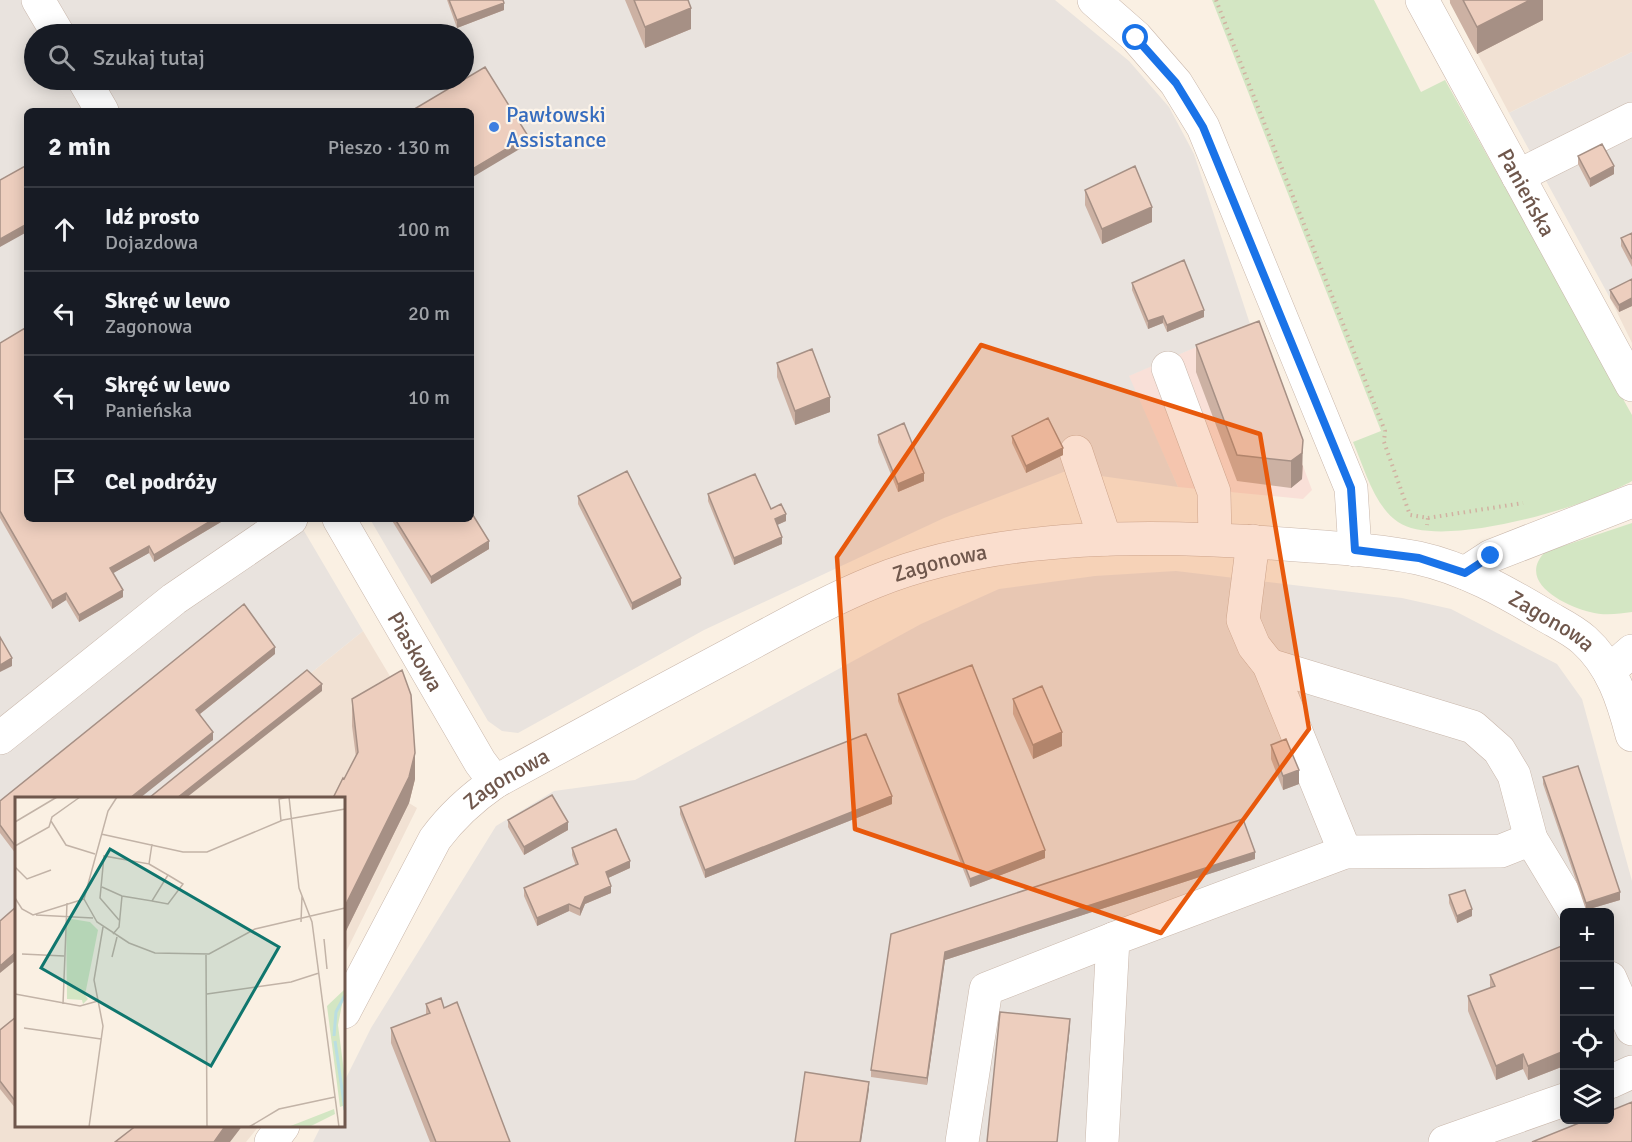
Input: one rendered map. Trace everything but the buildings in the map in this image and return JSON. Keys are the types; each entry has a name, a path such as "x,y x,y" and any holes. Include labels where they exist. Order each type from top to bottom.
{"street":[{"path":"38,0 52,24"},
{"path":"1094,0 1136,38 1176,83 1203,127 1351,488 1355,550"},
{"name":"Panieńska","path":"1422,0 1632,385"},
{"path":"90,90 100,108"},
{"path":"1518,176 1632,119"},
{"path":"1168,368 1214,492 1215,538"},
{"path":"1076,452 1105,539"},
{"path":"1465,573 1491,556 1632,501"},
{"path":"0,738 174,599 287,522"},
{"name":"Piaskowa","path":"341,522 480,762 495,782"},
{"name":"Zagonowa","path":"345,1010 435,839 460,809 495,782 741,648 874,581 973,555 1105,539 1215,538 1419,558 1465,573 1513,596 1621,661 1623,701 1632,735"},
{"path":"1253,542 1243,620 1254,646 1269,664 1345,852"},
{"path":"1269,664 1473,727 1499,750 1514,775 1531,839 1573,908"},
{"path":"962,1142 986,990 1113,939 1345,852 1502,851 1531,839"},
{"path":"1102,1142 1113,939"},
{"path":"1614,987 1632,1029"},
{"path":"1614,1080 1632,1072"},
{"path":"1445,1142 1560,1101"},
{"path":"271,1142 282,1127"}],"path":[{"path":"1216,0 1385,431 1384,442 1410,515 1428,518 1525,503"},
{"path":"1419,558 1428,518"}],"highlighted area":[{"path":"981,345 1260,434 1309,729 1161,933 855,829 837,557"}],"shaded area":[{"path":"0,0 1055,0 1129,61 1169,107 1194,154 1250,324 1129,376 1178,487 1066,471 944,518 704,630 518,733 502,731 488,721 372,522 474,522 474,108 24,108 24,522 299,522 363,631 157,797 15,797 15,915 0,928"},
{"path":"1449,0 1632,0 1632,52 1509,113"},
{"path":"1632,52 1632,286 1610,298 1509,113"},
{"path":"1632,286 1632,343 1610,298"},
{"path":"1250,324 1312,490 1303,499 1178,487 1128,376"},
{"path":"1176,571 1402,598 1451,609 1557,664 1582,699 1632,881 1632,1142 313,1142 320,1127 345,1127 345,1080 371,1028 496,826 554,791 635,780 921,624 999,589 1095,576"},
{"path":"363,631 403,698 415,779 409,803 417,808 345,954 345,797 157,797"},
{"path":"15,915 15,1127 258,1127 246,1142 0,1142 0,928"}],"green space":[{"path":"1212,0 1374,0 1421,92 1445,80 1632,415 1632,481 1550,513 1479,528 1446,531 1418,530 1398,522 1382,506 1353,442 1381,431"},
{"path":"1632,523 1632,612 1606,614 1580,609 1557,598 1540,583 1536,573 1538,563 1545,552"}],"place":[{"name":"Pawłowski Assistance","path":"494,127"}],"route":[{"path":"1136,38 1176,83 1203,127 1351,488 1355,550 1419,558 1465,573 1491,556"}]}
